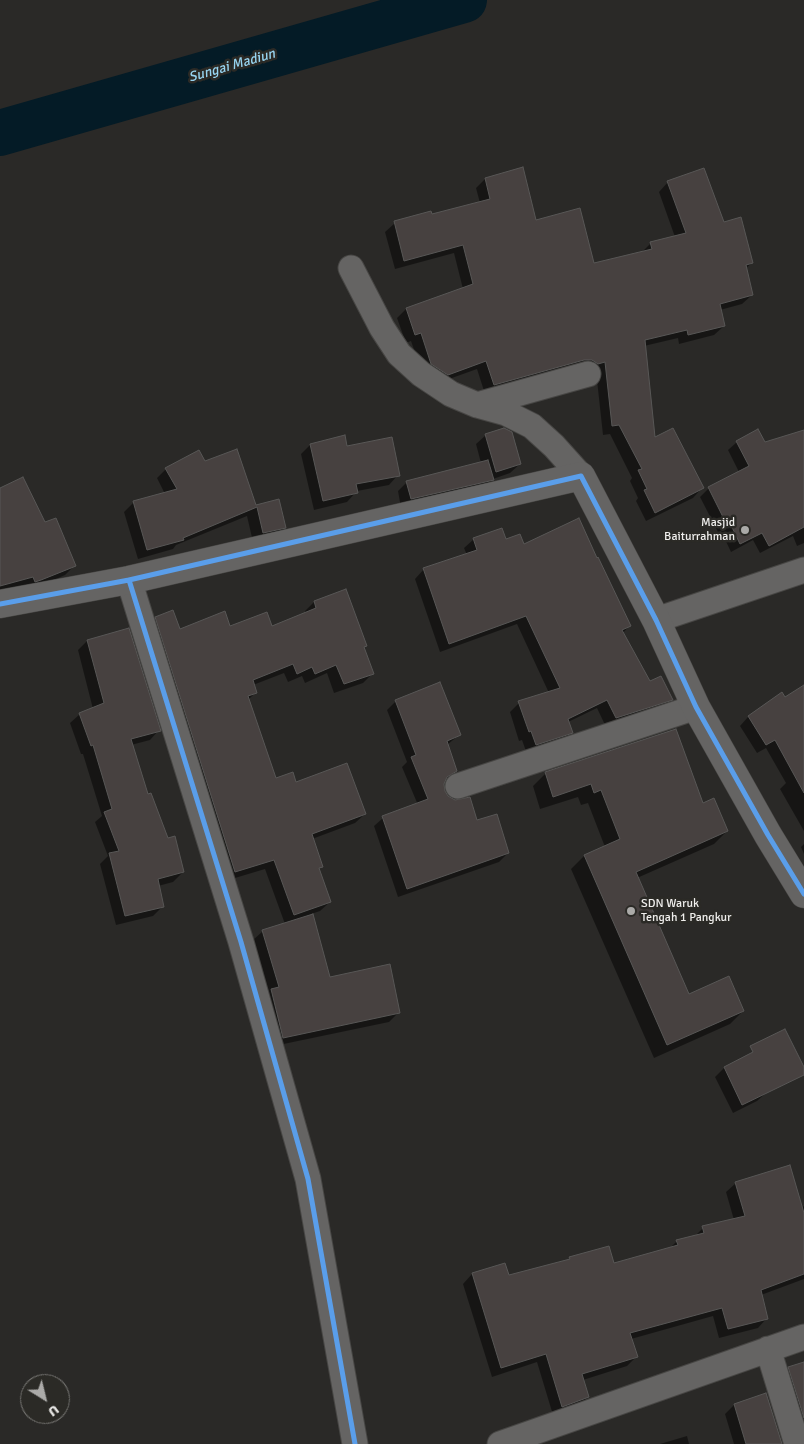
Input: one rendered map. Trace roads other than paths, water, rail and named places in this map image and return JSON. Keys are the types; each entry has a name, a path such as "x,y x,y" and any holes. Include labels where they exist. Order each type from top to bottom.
{"street":[{"path":"351,268 382,328 399,354 421,374 451,394 477,406 506,413 532,426 554,446 581,476 656,620 696,707 768,835 804,894"},
{"path":"477,406 588,374"},
{"path":"0,604 128,580 581,476"},
{"path":"656,620 804,570"},
{"path":"128,580 241,942 308,1179 355,1444"},
{"path":"458,786 696,707"},
{"path":"500,1444 804,1337"},
{"path":"768,1349 798,1444"}],"waterway":[{"name":"Sungai Madiun","path":"0,133 464,0"}],"place":[{"name":"Masjid Baiturrahman","path":"745,530"},
{"name":"SDN Waruk Tengah 1 Pangkur","path":"631,911"}]}
